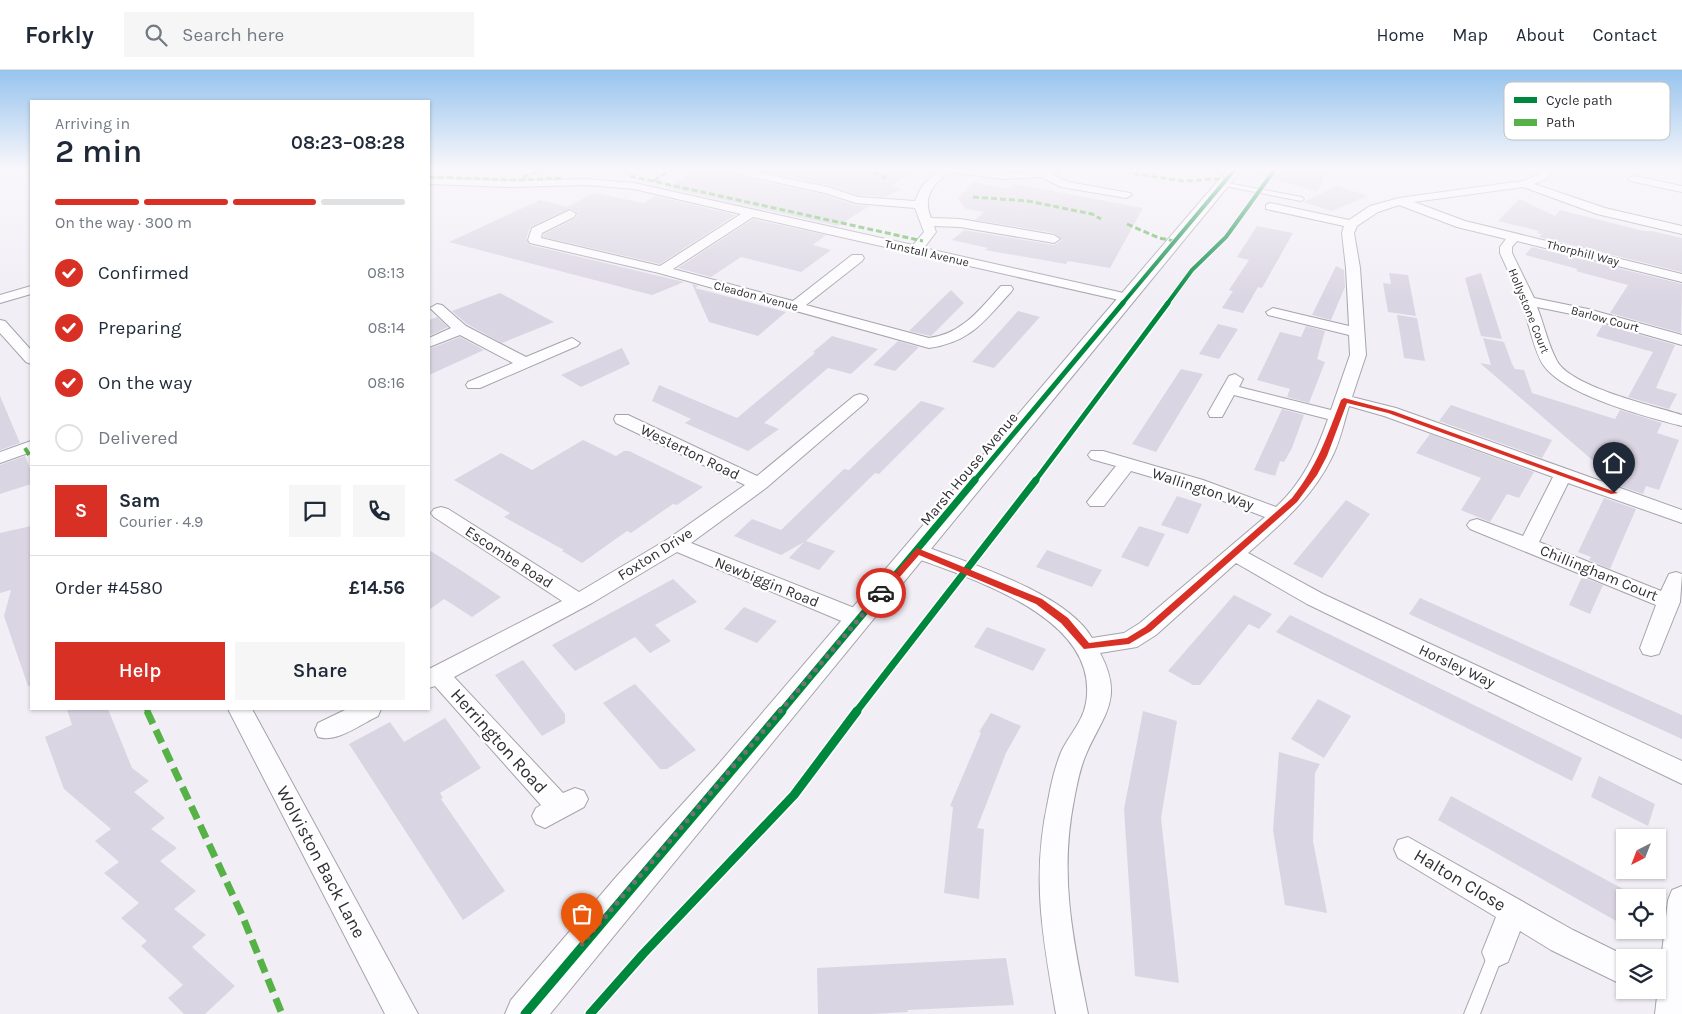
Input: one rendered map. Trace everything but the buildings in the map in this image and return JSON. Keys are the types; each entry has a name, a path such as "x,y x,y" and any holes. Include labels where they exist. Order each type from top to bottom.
{"street":[{"path":"662,270 752,212"},
{"name":"Tunstall Avenue","path":"752,212 1128,298"},
{"path":"916,250 930,232 923,212"},
{"name":"Marsh House Avenue","path":"525,1014 859,620 1199,212"},
{"path":"1294,212 1352,224"},
{"path":"1087,647 1129,641 1148,629 1279,515 1294,500 1313,475 1324,456 1358,355 1353,268 1348,233 1352,224 1370,212"},
{"name":"Thorphill Way","path":"1429,212 1461,224 1682,278"},
{"path":"1606,212 1678,229 1682,214"},
{"name":"Cleadon Avenue","path":"569,214 536,231 529,241 662,270 929,343 947,342 961,336 1012,290 989,285"},
{"path":"927,222 960,223 1054,239"},
{"name":"Hollystone Court","path":"1514,236 1506,247 1506,253 1528,301 1550,364 1576,385 1682,421"},
{"path":"796,306 856,258"},
{"path":"0,299 30,290"},
{"name":"Barlow Court","path":"1528,301 1583,312 1682,340"},
{"path":"437,308 461,329 525,363"},
{"path":"1272,313 1356,332"},
{"path":"0,324 30,358"},
{"path":"430,343 461,329"},
{"path":"474,385 572,343"},
{"path":"1216,413 1232,384 1338,417"},
{"name":"Foxton Drive","path":"434,676 577,601 675,544 759,484 860,399"},
{"path":"1344,400 1390,412 1682,517"},
{"name":"Westerton Road","path":"640,409 616,422 759,484"},
{"path":"0,458 30,446"},
{"name":"Wallington Way","path":"1097,455 1196,484 1279,515"},
{"path":"1097,502 1126,464"},
{"name":"Chillingham Court","path":"1528,545 1563,475"},
{"name":"Escombe Road","path":"443,512 577,601"},
{"name":"Chillingham Court","path":"1477,526 1669,602"},
{"name":"Newbiggin Road","path":"675,544 859,620"},
{"path":"917,551 1039,602 1065,620 1087,647 1096,671 1099,694 1091,727 1076,748 1064,787 1055,850 1054,911 1072,1014"},
{"name":"Horsley Way","path":"1235,554 1315,599 1682,773"},
{"name":"Chillingham Court","path":"1651,648 1676,579"},
{"name":"Herrington Road","path":"434,676 560,808"},
{"name":"Wolviston Back Lane","path":"241,710 402,1014"},
{"path":"327,730 367,710"},
{"name":"Halton Close","path":"1408,849 1562,940 1616,967"},
{"path":"1667,998 1682,900"},
{"name":"Halton Close","path":"1497,952 1513,911"}],"lane":[{"path":"1472,1014 1497,952"}],"marked path":[{"path":"793,212 923,241"},
{"path":"1082,212 1092,214 1101,219"},
{"path":"1127,224 1159,238 1175,241"},
{"path":"25,448 30,456"},
{"path":"146,710 242,915 282,1014"}],"cycle path":[{"path":"525,1014 629,889 727,777 1199,212"},
{"path":"590,1014 643,954 794,795 882,678 984,549 1192,270 1226,237 1244,212"}],"way so far":[{"path":"582,944 727,777 881,593"}],"route":[{"path":"881,593 917,551 1012,589 1039,602 1065,620 1087,647 1129,641 1148,629 1294,500 1313,475 1324,456 1344,400 1390,412 1614,493"}]}
